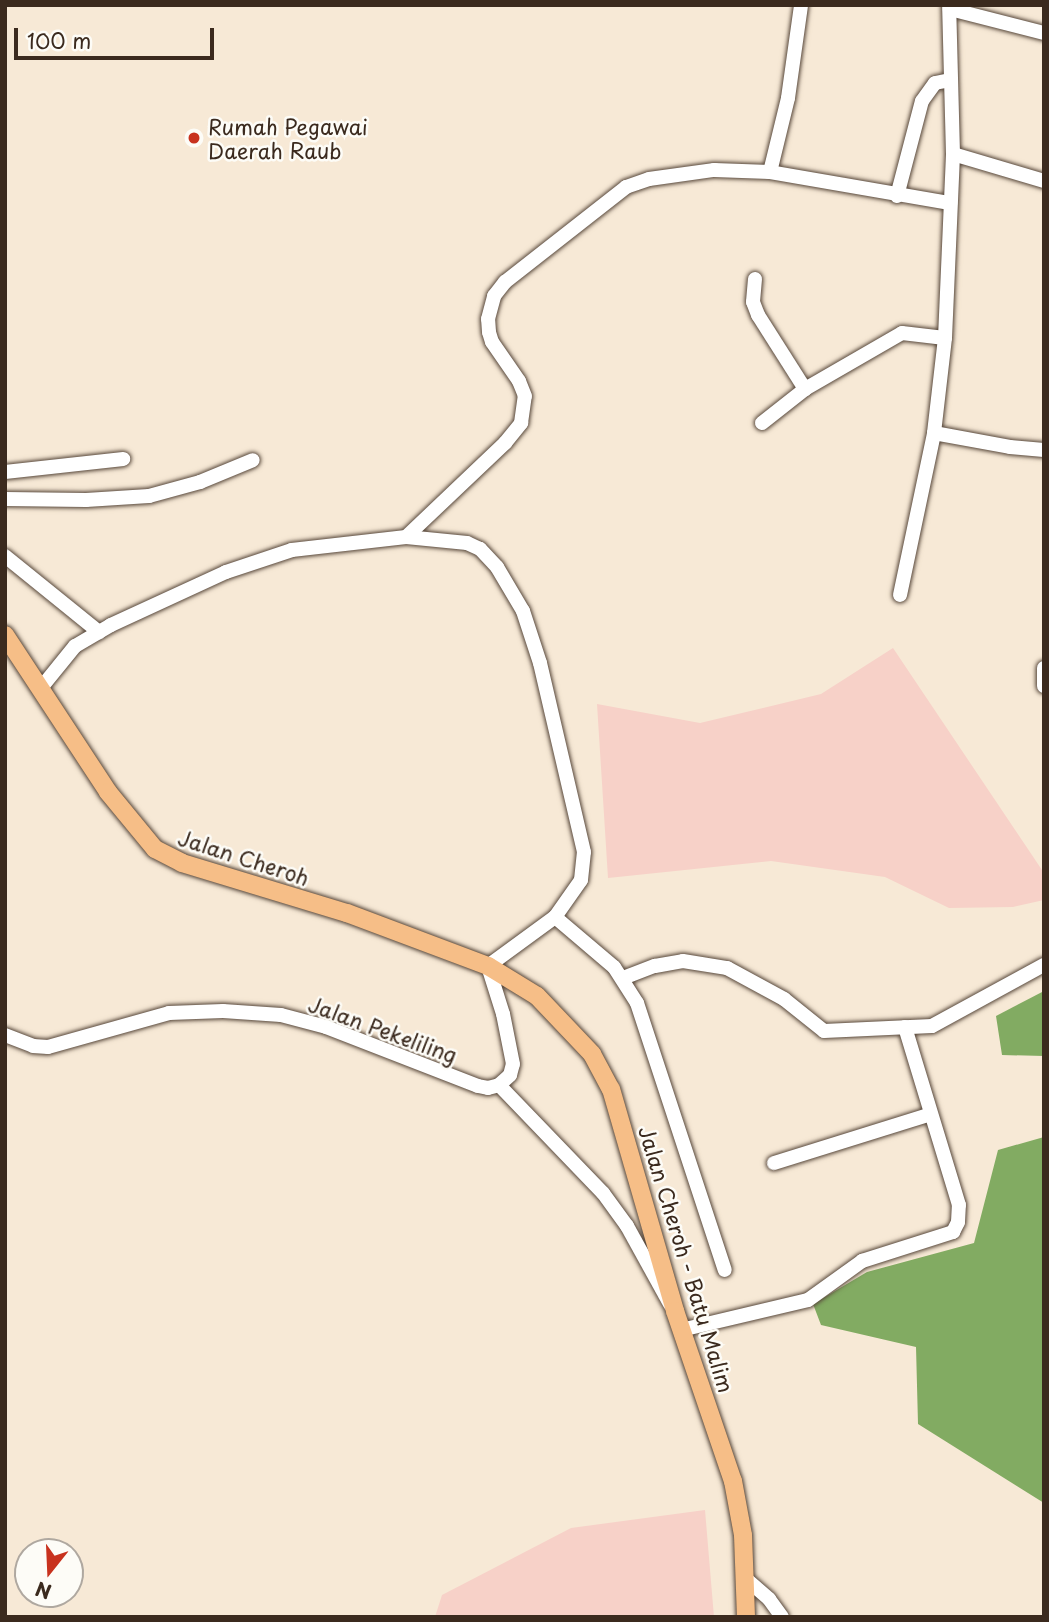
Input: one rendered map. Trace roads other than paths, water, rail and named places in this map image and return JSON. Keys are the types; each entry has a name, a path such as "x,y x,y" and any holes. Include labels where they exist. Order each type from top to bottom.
{"main road":[{"name":"Jalan Cheroh","path":"5,635 108,792 155,849 182,863 347,913 488,966"},
{"name":"Jalan Cheroh - Batu Malim","path":"488,966 537,996 592,1054 615,1101 675,1311 733,1481 743,1535 746,1617"}],"street":[{"path":"770,172 788,98 800,5"},
{"path":"900,595 934,433 945,338 953,154 949,7 1044,33"},
{"path":"897,196 922,102 935,83 950,80"},
{"path":"953,154 1044,181"},
{"path":"406,537 505,443 521,422 524,396 519,381 492,342 489,332 489,308 505,282 625,187 649,179 714,170 770,172 950,203"},
{"path":"755,279 753,302 758,315 805,389"},
{"path":"762,423 805,389 902,333 945,338"},
{"path":"934,433 1010,447 1044,450"},
{"path":"5,472 122,460"},
{"path":"5,499 86,500 149,496 211,478 253,460"},
{"path":"41,688 75,646 99,632 226,572 292,550 406,537 467,544 480,549 497,567 523,611 540,663 584,852 581,880 555,917 488,966 503,1014 513,1064 510,1075 499,1085 603,1193 626,1226 675,1311"},
{"path":"5,556 99,632"},
{"path":"1044,667 1044,686"},
{"path":"555,917 623,978 637,1003 725,1270"},
{"path":"623,978 655,966 683,961 709,964 738,973 784,999 824,1031 932,1026 1044,965"},
{"name":"Jalan Pekeliling","path":"5,1035 33,1046 48,1047 169,1013 223,1011 281,1015 326,1027 478,1086 488,1088 499,1085"},
{"path":"681,1330 808,1300 862,1261 953,1232 958,1222 959,1205 905,1027"},
{"path":"774,1163 931,1114"},
{"path":"745,1578 769,1600 782,1617"}],"place":[{"name":"Rumah Pegawai Daerah Raub","path":"194,138"}]}
